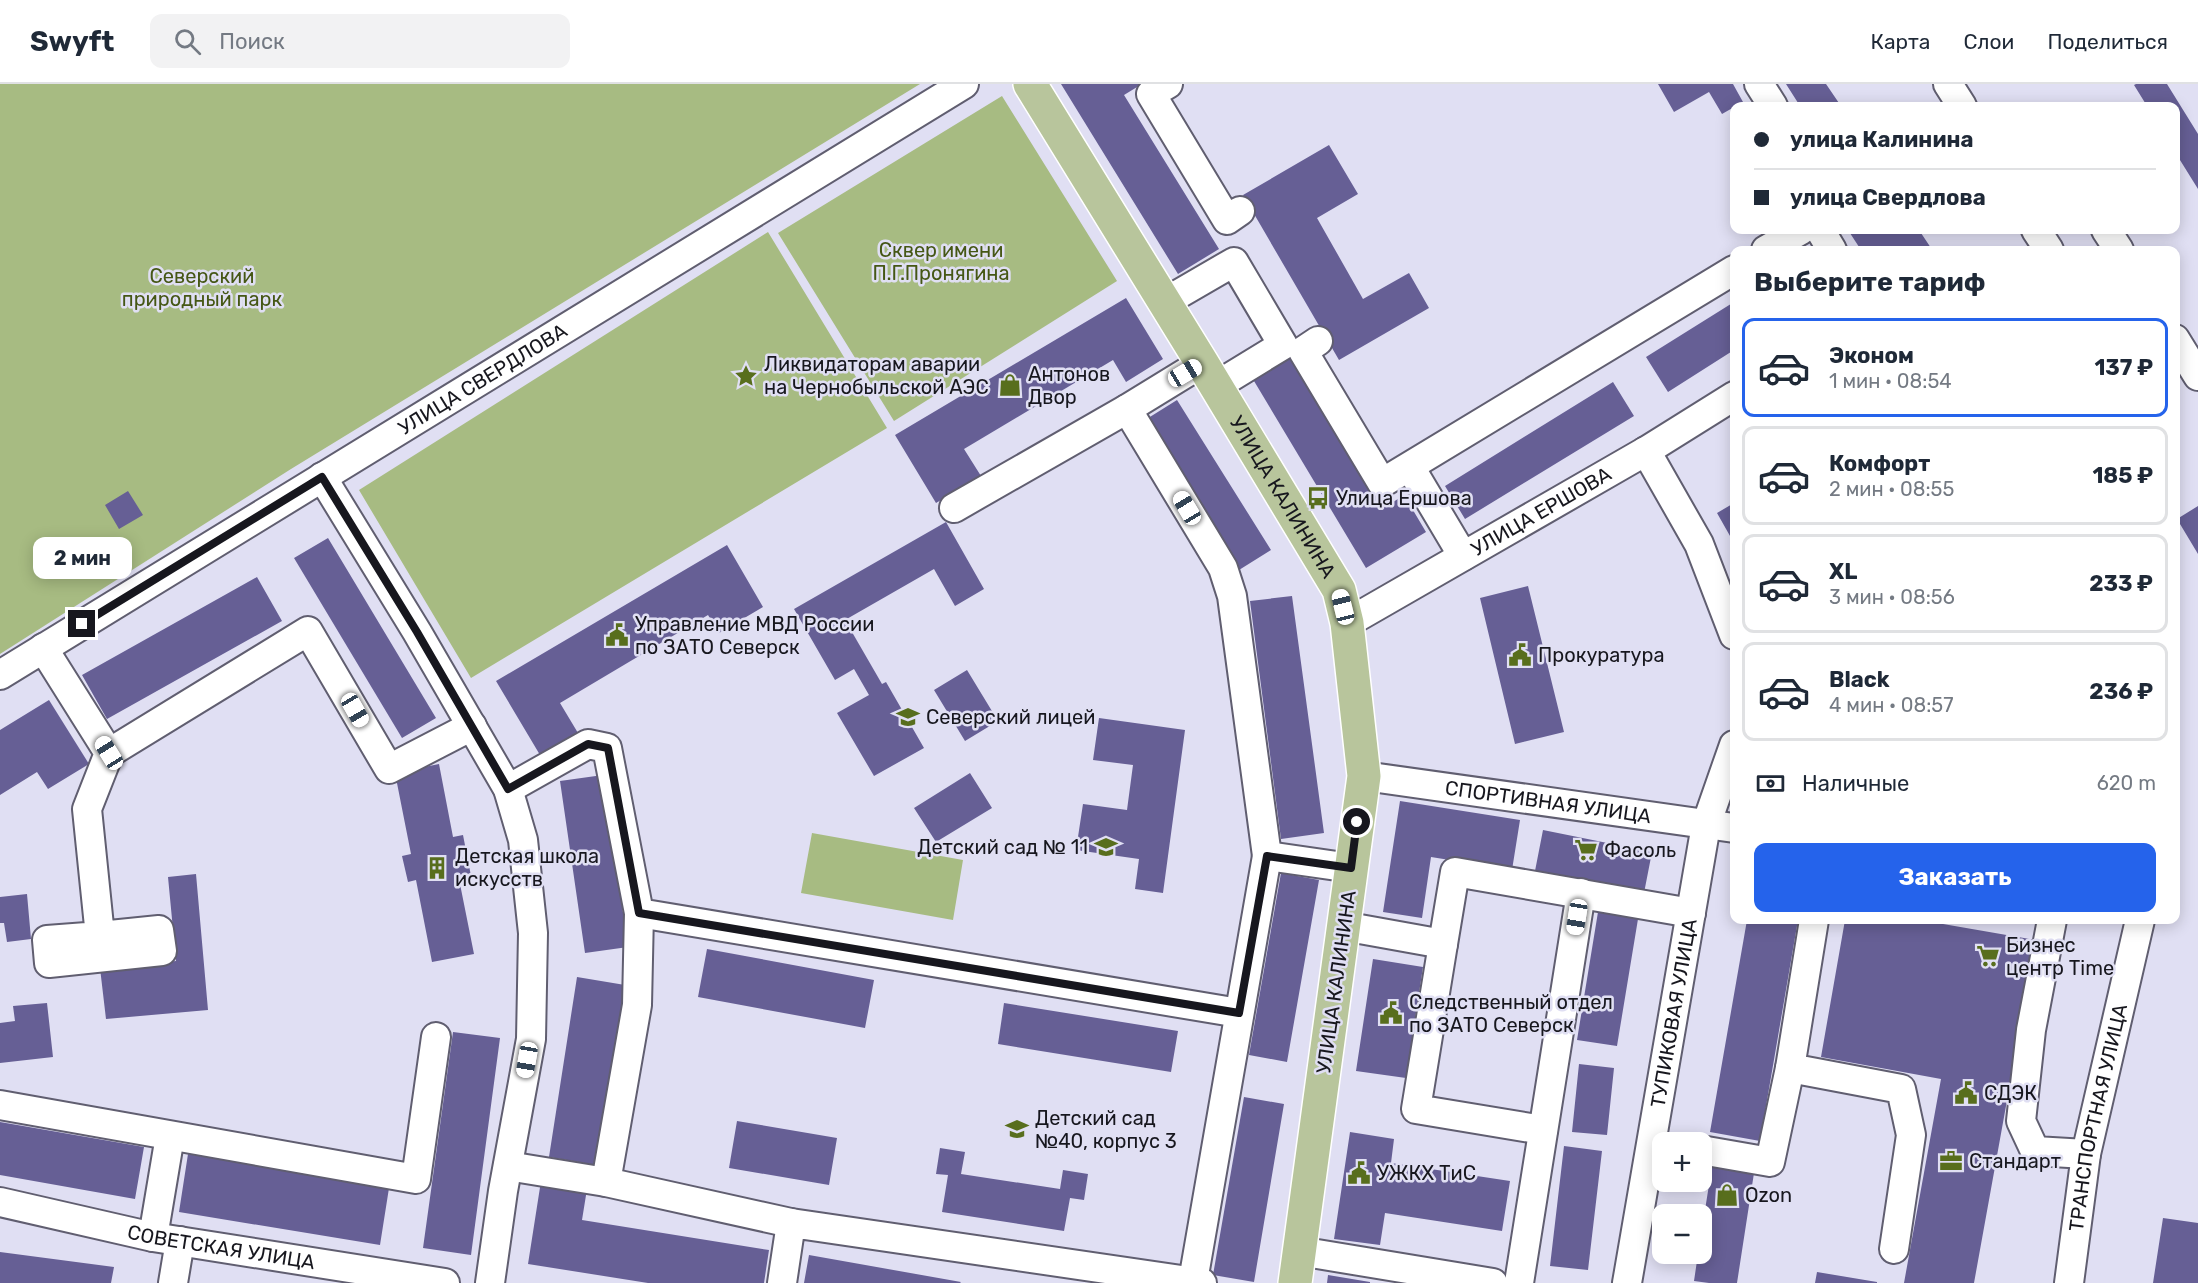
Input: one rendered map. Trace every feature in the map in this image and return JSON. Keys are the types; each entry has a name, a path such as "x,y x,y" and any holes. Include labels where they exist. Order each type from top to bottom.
{"main road":[{"name":"УЛИЦА КАЛИНИНА","path":"1030,84 1339,590 1347,623 1364,776 1294,1283"}],"street":[{"name":"УЛИЦА СВЕРДЛОВА","path":"0,675 964,84"},
{"path":"1760,84 1771,102"},
{"path":"1948,84 1959,102"},
{"path":"1165,85 1151,94 1227,220 1240,211"},
{"path":"1773,246 1794,234"},
{"path":"954,508 1127,409 1283,345 1234,262 1165,302"},
{"path":"1318,341 1303,351 1382,483 1730,272"},
{"path":"2180,347 2198,376"},
{"name":"УЛИЦА ЕРШОВА","path":"1347,623 1646,451 1730,398"},
{"path":"508,1166 606,1182 791,1223 1197,1282 1239,1013 1267,856 1232,596 1222,568 1127,409"},
{"path":"1646,451 1699,544 1730,625"},
{"path":"1410,466 1463,556"},
{"path":"322,477 417,632 508,789 523,840 533,933 531,1039 490,1283"},
{"path":"100,936 87,809 109,753 308,631 389,769 472,726"},
{"path":"43,648 109,753"},
{"path":"508,789 588,744 608,748 639,913 637,1005 606,1182"},
{"name":"ТУПИКОВАЯ УЛИЦА","path":"1659,1132 1706,825 1730,756"},
{"name":"СПОРТИВНАЯ УЛИЦА","path":"1364,776 1730,828"},
{"path":"1267,856 1351,868"},
{"path":"1543,1130 1416,1109 1455,872 1691,913"},
{"path":"1519,1283 1581,893"},
{"path":"639,913 1239,1013"},
{"path":"1712,1152 1770,1162 1790,1068 1813,924"},
{"path":"2051,924 2031,1030 2021,1121 2036,1151 2086,1154"},
{"name":"ТРАНСПОРТНАЯ УЛИЦА","path":"2069,1283 2086,1154 2139,924"},
{"path":"1343,926 1443,944"},
{"path":"0,1104 416,1179 436,1037"},
{"path":"1790,1068 1901,1089 1911,1135 1894,1249"},
{"path":"170,1136 166,1239 173,1283"},
{"name":"ТУПИКОВАЯ УЛИЦА","path":"1627,1283 1652,1169"},
{"name":"СОВЕТСКАЯ УЛИЦА","path":"0,1202 166,1239 446,1283"},
{"path":"782,1283 791,1223"},
{"path":"1299,1251 1397,1275 1493,1283"}],"green space":[{"name":"Северский природный парк","path":"0,84 920,84 291,469 0,654"},
{"name":"Сквер имени П.Г.Пронягина","path":"1002,96 1117,281 894,421 778,233"},
{"path":"768,232 887,428 471,678 359,490"},
{"path":"812,833 963,860 953,920 801,893"}],"building":[{"path":"1061,84 1142,84 1124,95 1219,249 1178,274"},
{"path":"1658,84 1733,84 1743,102 1730,102 1730,109 1722,114 1709,92 1674,112"},
{"path":"1786,84 1826,84 1838,102 1797,102"},
{"path":"2167,84 2178,102 2145,102 2134,85"},
{"path":"2180,105 2198,134 2198,189 2180,160"},
{"path":"1329,145 1358,194 1317,218 1363,299 1409,273 1429,308 1339,360 1243,195"},
{"path":"1851,234 1922,234 1930,246 1858,246"},
{"path":"1126,298 1163,359 1126,382 1113,360 964,449 981,476 936,503 895,435"},
{"path":"1730,304 1730,353 1668,392 1646,357"},
{"path":"1290,346 1387,506 1404,495 1426,532 1366,568 1248,371"},
{"path":"1613,382 1634,416 1465,519 1445,486"},
{"path":"1177,400 1271,550 1239,570 1145,420"},
{"path":"128,491 143,515 119,529 105,505"},
{"path":"1730,505 1730,536 1717,513"},
{"path":"2198,506 2198,554 2180,524 2180,517"},
{"path":"946,522 984,589 955,606 934,569 845,620 882,684 886,682 924,748 874,776 837,713 869,695 854,669 835,680 794,609"},
{"path":"328,538 436,718 402,738 294,558"},
{"path":"727,545 763,607 719,633 708,615 560,703 578,733 540,755 496,681"},
{"path":"257,577 282,621 107,719 82,675"},
{"path":"1528,586 1564,732 1515,744 1480,598"},
{"path":"1292,596 1324,833 1281,839 1250,601"},
{"path":"967,670 998,721 965,741 934,690"},
{"path":"49,700 89,764 48,789 37,772 0,795 0,730"},
{"path":"1099,718 1185,730 1163,893 1135,889 1139,859 1076,850 1083,804 1127,810 1133,765 1093,760"},
{"name":"Детская школа искусств","path":"439,764 453,837 463,835 472,881 460,884 474,954 432,962 416,880 408,882 402,856 411,854 395,773"},
{"path":"970,773 992,808 936,842 914,808"},
{"path":"603,775 628,947 585,953 560,781"},
{"path":"1400,801 1520,820 1512,870 1431,857 1422,918 1383,912"},
{"path":"1543,830 1652,852 1644,893 1535,871"},
{"path":"1281,873 1319,880 1287,1062 1249,1055"},
{"path":"196,874 208,1010 106,1019 100,968 176,961 168,877"},
{"path":"27,894 31,939 7,942 4,923 0,923 0,897"},
{"path":"1598,912 1638,919 1617,1046 1577,1040"},
{"path":"1746,924 1797,924 1760,1141 1710,1132"},
{"path":"1844,924 1943,924 2036,940 1974,1283 1904,1283 1941,1079 1821,1057"},
{"path":"707,949 874,980 865,1028 698,997"},
{"path":"1373,959 1423,967 1406,1078 1356,1071"},
{"path":"577,977 625,985 596,1165 549,1157"},
{"path":"47,1003 53,1057 0,1063 0,1023 15,1021 13,1006"},
{"path":"1004,1003 1178,1031 1171,1072 998,1044"},
{"path":"453,1032 500,1038 471,1255 423,1248"},
{"path":"1579,1064 1614,1068 1607,1135 1572,1132"},
{"path":"1244,1097 1284,1104 1254,1282 1213,1275"},
{"path":"737,1121 837,1138 829,1185 729,1168"},
{"path":"0,1122 144,1147 135,1199 0,1175"},
{"path":"1350,1132 1394,1139 1391,1163 1510,1181 1502,1231 1385,1213 1380,1245 1334,1239"},
{"path":"1564,1146 1602,1151 1588,1270 1550,1266"},
{"path":"940,1148 965,1152 961,1174 1060,1189 1063,1170 1088,1174 1084,1200 1070,1198 1064,1231 942,1212 948,1175 936,1174"},
{"path":"188,1154 389,1188 380,1245 179,1212"},
{"path":"1712,1166 1754,1173 1737,1283 1694,1281 1697,1264 1712,1264 1712,1204 1706,1204 1708,1192 1712,1192"},
{"path":"541,1181 587,1189 582,1220 769,1250 764,1283 648,1283 528,1264"},
{"path":"2163,1218 2198,1223 2198,1283 2153,1283"},
{"path":"0,1252 114,1267 111,1283 0,1283"},
{"path":"809,1255 961,1282 804,1283"},
{"path":"1817,1272 1877,1282 1877,1283 1815,1283"},
{"path":"1328,1275 1370,1282 1370,1283 1327,1283"}],"place":[{"name":"Ликвидаторам аварии на Чернобыльской АЭС","path":"746,376"},
{"name":"Антонов Двор","path":"1010,385"},
{"name":"Улица Ершова","path":"1318,498"},
{"name":"Управление МВД России по ЗАТО Северск","path":"617,635"},
{"name":"Прокуратура","path":"1520,655"},
{"name":"Северский лицей","path":"908,717"},
{"name":"Детский сад № 11","path":"1106,847"},
{"name":"Фасоль","path":"1586,850"},
{"name":"Детская школа искусств","path":"437,868"},
{"name":"Бизнес центр Time","path":"1988,956"},
{"name":"Следственный отдел по ЗАТО Северск","path":"1391,1013"},
{"name":"СДЭК","path":"1966,1093"},
{"name":"Детский сад №40, корпус 3","path":"1017,1129"},
{"name":"Стандарт","path":"1951,1161"},
{"name":"УЖКХ ТиС","path":"1359,1173"},
{"name":"Ozon","path":"1727,1195"}],"route":[{"path":"82,624 322,477 417,632 508,789 588,744 608,748 639,913 1239,1013 1267,856 1351,868 1357,822"}]}
